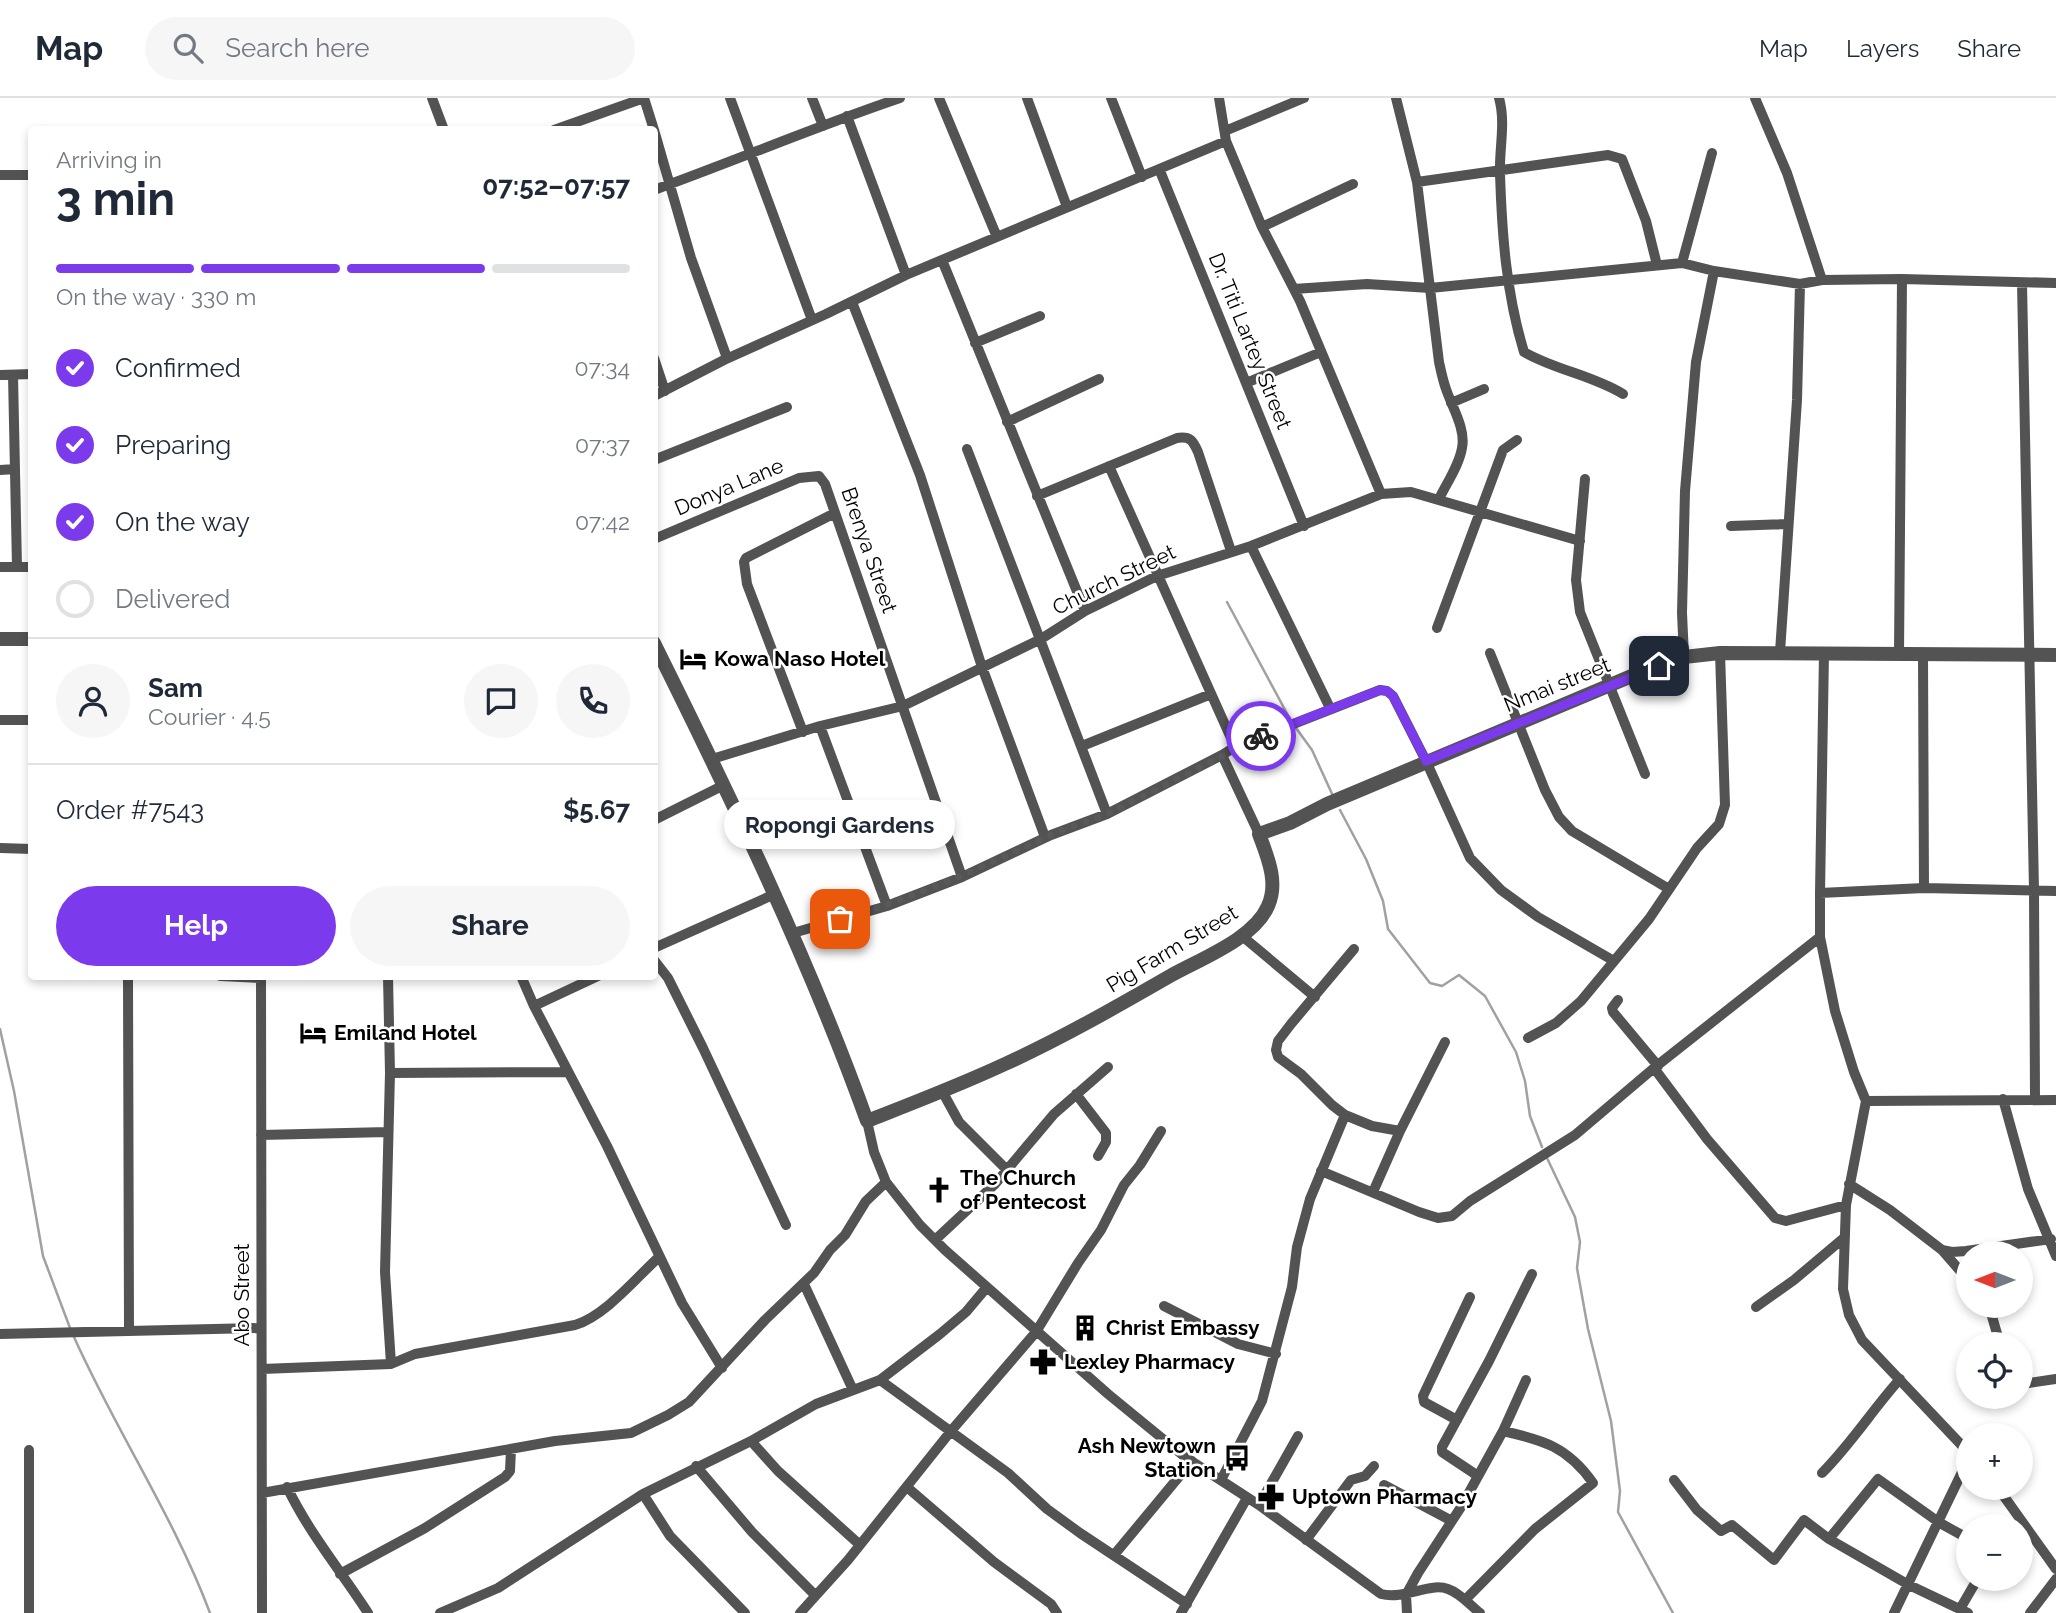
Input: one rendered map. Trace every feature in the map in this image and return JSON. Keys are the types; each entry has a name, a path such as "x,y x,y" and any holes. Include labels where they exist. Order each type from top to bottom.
{"street":[{"path":"432,98 442,126"},
{"path":"565,126 644,98 653,126"},
{"path":"730,98 812,320"},
{"path":"811,98 823,126"},
{"path":"658,189 900,98"},
{"path":"939,98 996,237"},
{"path":"1027,98 1067,206"},
{"path":"1111,98 1142,177"},
{"path":"1219,98 1226,136 1262,227 1294,289 1381,494"},
{"path":"660,393 727,358 906,275 1067,206 1160,170 1304,98"},
{"path":"1396,98 1417,182 1439,362 1458,420 1462,449 1439,499"},
{"path":"1499,98 1503,115 1500,170 1507,281 1524,352 1594,379 1623,394"},
{"path":"1755,98 1787,173 1822,280"},
{"path":"847,116 906,275"},
{"path":"658,144 691,258 727,358"},
{"path":"1682,263 1712,153"},
{"path":"1417,182 1608,155 1622,159 1646,221 1657,265"},
{"name":"Dr. Titi Lartey Street","path":"1160,170 1304,526"},
{"path":"0,175 28,175"},
{"path":"1262,227 1353,184"},
{"path":"942,260 1085,611"},
{"path":"1294,289 1367,284 1430,288 1682,263 1714,271 1800,284 1822,280 1902,279 2056,283"},
{"path":"1684,657 1682,613 1685,491 1696,362 1714,271"},
{"path":"1899,654 1902,279"},
{"path":"2022,283 2034,890 2035,1100"},
{"path":"1780,652 1797,400 1800,284"},
{"path":"852,302 920,475 982,667 1045,838"},
{"path":"975,343 1040,317"},
{"path":"1246,383 1321,352"},
{"path":"0,375 28,374"},
{"path":"13,375 17,567"},
{"path":"1007,422 1099,380"},
{"path":"1451,403 1484,390"},
{"path":"658,458 787,407"},
{"path":"1037,496 1177,438 1187,437 1192,440 1231,551"},
{"path":"1437,628 1503,450 1517,440"},
{"path":"967,449 1107,814"},
{"path":"1109,466 1235,747"},
{"path":"0,470 15,470"},
{"name":"Brenya Street","path":"819,476 825,484 962,877"},
{"name":"Donya Lane","path":"658,537 799,478 819,476"},
{"path":"1585,479 1576,580 1580,612 1645,774"},
{"name":"Church Street","path":"712,759 820,726 903,706 1041,639 1085,611 1157,576 1251,546 1381,494 1411,492 1580,541"},
{"path":"803,732 747,584 744,562 746,558 835,513"},
{"path":"1731,526 1788,524"},
{"path":"1251,546 1330,708"},
{"path":"0,567 28,567"},
{"path":"0,639 28,639"},
{"path":"658,651 775,894 836,1033 886,1182 919,1225 1036,1332 1119,1403 1192,1461 1259,1505 1381,1594 1391,1597 1433,1587 1447,1588 1479,1613"},
{"name":"Nmai street","path":"1259,834 1426,761 1684,657 1720,653 1780,652 2056,655"},
{"path":"1490,653 1545,790 1559,817 1572,831 1669,889"},
{"path":"1528,1038 1556,1023 1573,1008 1648,919 1697,848 1719,824 1725,805 1720,653"},
{"path":"1824,653 1820,937 1835,1011 1866,1101 1846,1205 1843,1289 1849,1315 1862,1340 1956,1439"},
{"path":"1923,655 1924,888"},
{"path":"793,933 887,906 962,877 1045,838 1107,814 1235,747 1380,690 1393,696 1470,858 1501,890 1538,917 1614,961"},
{"path":"1082,746 1211,694"},
{"path":"0,720 28,720"},
{"path":"820,726 887,906"},
{"name":"Pig Farm Street","path":"867,1121 1003,1065 1075,1029 1242,936 1260,919 1269,904 1273,885 1270,864 1222,755"},
{"path":"658,818 724,785"},
{"path":"0,848 28,849"},
{"path":"1820,893 1924,888 2056,891"},
{"path":"658,946 775,894"},
{"path":"1242,936 1315,997"},
{"path":"1321,1171 1419,1212 1438,1218 1452,1216 1470,1200 1575,1135 1820,937"},
{"path":"1354,950 1285,1032 1276,1050 1278,1057 1301,1074 1345,1115 1372,1126 1400,1131"},
{"path":"658,965 668,978 703,1048 786,1225"},
{"path":"128,980 128,1331"},
{"name":"Abo Street","path":"261,980 262,1613"},
{"path":"388,980 390,1073 385,1272 391,1364"},
{"path":"523,980 607,1146 682,1303 722,1368"},
{"path":"534,1006 589,980"},
{"path":"1618,1000 1612,1008 1613,1012 1707,1139 1775,1218 1786,1221 1846,1205"},
{"path":"1373,1192 1445,1042"},
{"path":"935,1240 995,1184 1046,1123 1108,1067"},
{"path":"390,1073 568,1072"},
{"path":"942,1091 959,1122 1007,1170"},
{"path":"1076,1094 1106,1133 1106,1142 1098,1156"},
{"path":"2003,1100 2028,1189 2056,1256"},
{"path":"1866,1101 2056,1100"},
{"path":"1221,1480 1262,1401 1292,1287 1297,1247 1310,1199 1345,1115"},
{"path":"800,1613 908,1488 951,1432 1036,1332 1101,1230 1124,1185 1140,1166 1161,1131"},
{"path":"261,1135 388,1132"},
{"path":"262,1493 555,1441 631,1433 689,1402 765,1320 804,1283 845,1236 866,1202 886,1182"},
{"path":"1849,1184 1891,1210 1942,1250 1956,1266"},
{"path":"1756,1307 1794,1280 1845,1237"},
{"path":"1942,1250 1966,1251 2051,1239"},
{"path":"262,1369 391,1364 415,1354 584,1322 602,1310 659,1256"},
{"path":"1478,1476 1442,1452 1442,1447 1532,1274"},
{"path":"804,1283 852,1391"},
{"path":"440,1613 461,1609 498,1588 643,1494 751,1441 816,1404 880,1380 940,1335 966,1312 987,1287"},
{"path":"1457,1420 1424,1402 1423,1396 1470,1297"},
{"path":"1164,1306 1228,1339 1276,1354"},
{"path":"0,1334 261,1328"},
{"path":"1822,1473 1859,1432 1880,1401 1900,1379"},
{"path":"2033,1382 2056,1379"},
{"path":"880,1380 1008,1473 1047,1509 1114,1555 1184,1609 1247,1498"},
{"path":"1407,1613 1406,1595 1478,1476 1503,1431 1526,1380"},
{"path":"1465,1600 1535,1529 1593,1483 1585,1472 1551,1444 1503,1431"},
{"path":"1259,1505 1298,1436"},
{"path":"751,1441 778,1471 860,1545"},
{"path":"340,1574 425,1528 505,1477 510,1471 511,1449"},
{"path":"29,1450 29,1613"},
{"path":"1114,1555 1192,1461"},
{"path":"696,1466 752,1532 815,1595"},
{"path":"1306,1540 1351,1480 1365,1476 1374,1466"},
{"path":"1829,1539 1878,1479 1956,1531"},
{"path":"1674,1480 1697,1510 1721,1531 1732,1525 1774,1560 1804,1520 1829,1539 1909,1585 1964,1611 1972,1591"},
{"path":"1384,1485 1452,1521"},
{"path":"1894,1613 1956,1486"},
{"path":"287,1487 296,1506 362,1611"},
{"path":"908,1488 994,1563 1051,1604 1057,1613"},
{"path":"643,1494 670,1536 745,1613"},
{"path":"2007,1500 2056,1569"},
{"path":"2030,1613 2056,1578"}],"waterway":[{"path":"1227,602 1291,721"},
{"path":"1296,728 1312,750 1333,796"},
{"path":"1340,810 1366,859 1383,901 1388,929 1430,983 1442,986 1459,975 1485,996 1516,1052 1525,1081 1530,1116 1542,1147"},
{"path":"0,1029 14,1091 43,1256 70,1328"},
{"path":"1547,1158 1575,1217 1580,1242 1577,1268 1588,1329 1611,1421 1620,1491 1618,1512 1673,1613"},
{"path":"74,1337 162,1508 196,1577 210,1613"}],"way so far":[{"path":"840,919 922,893 1051,835 1107,814 1261,736"}],"place":[{"name":"Kowa Naso Hotel","path":"693,659"},
{"name":"Ropongi Gardens","path":"840,919"},
{"name":"Emiland Hotel","path":"313,1033"},
{"name":"The Church of Pentecost","path":"939,1190"},
{"name":"Christ Embassy","path":"1085,1328"},
{"name":"Lexley Pharmacy","path":"1043,1362"},
{"name":"Ash Newtown Station","path":"1237,1458"},
{"name":"Uptown Pharmacy","path":"1271,1497"}],"route":[{"path":"1261,736 1380,690 1387,691 1393,696 1426,761 1659,666"}]}
